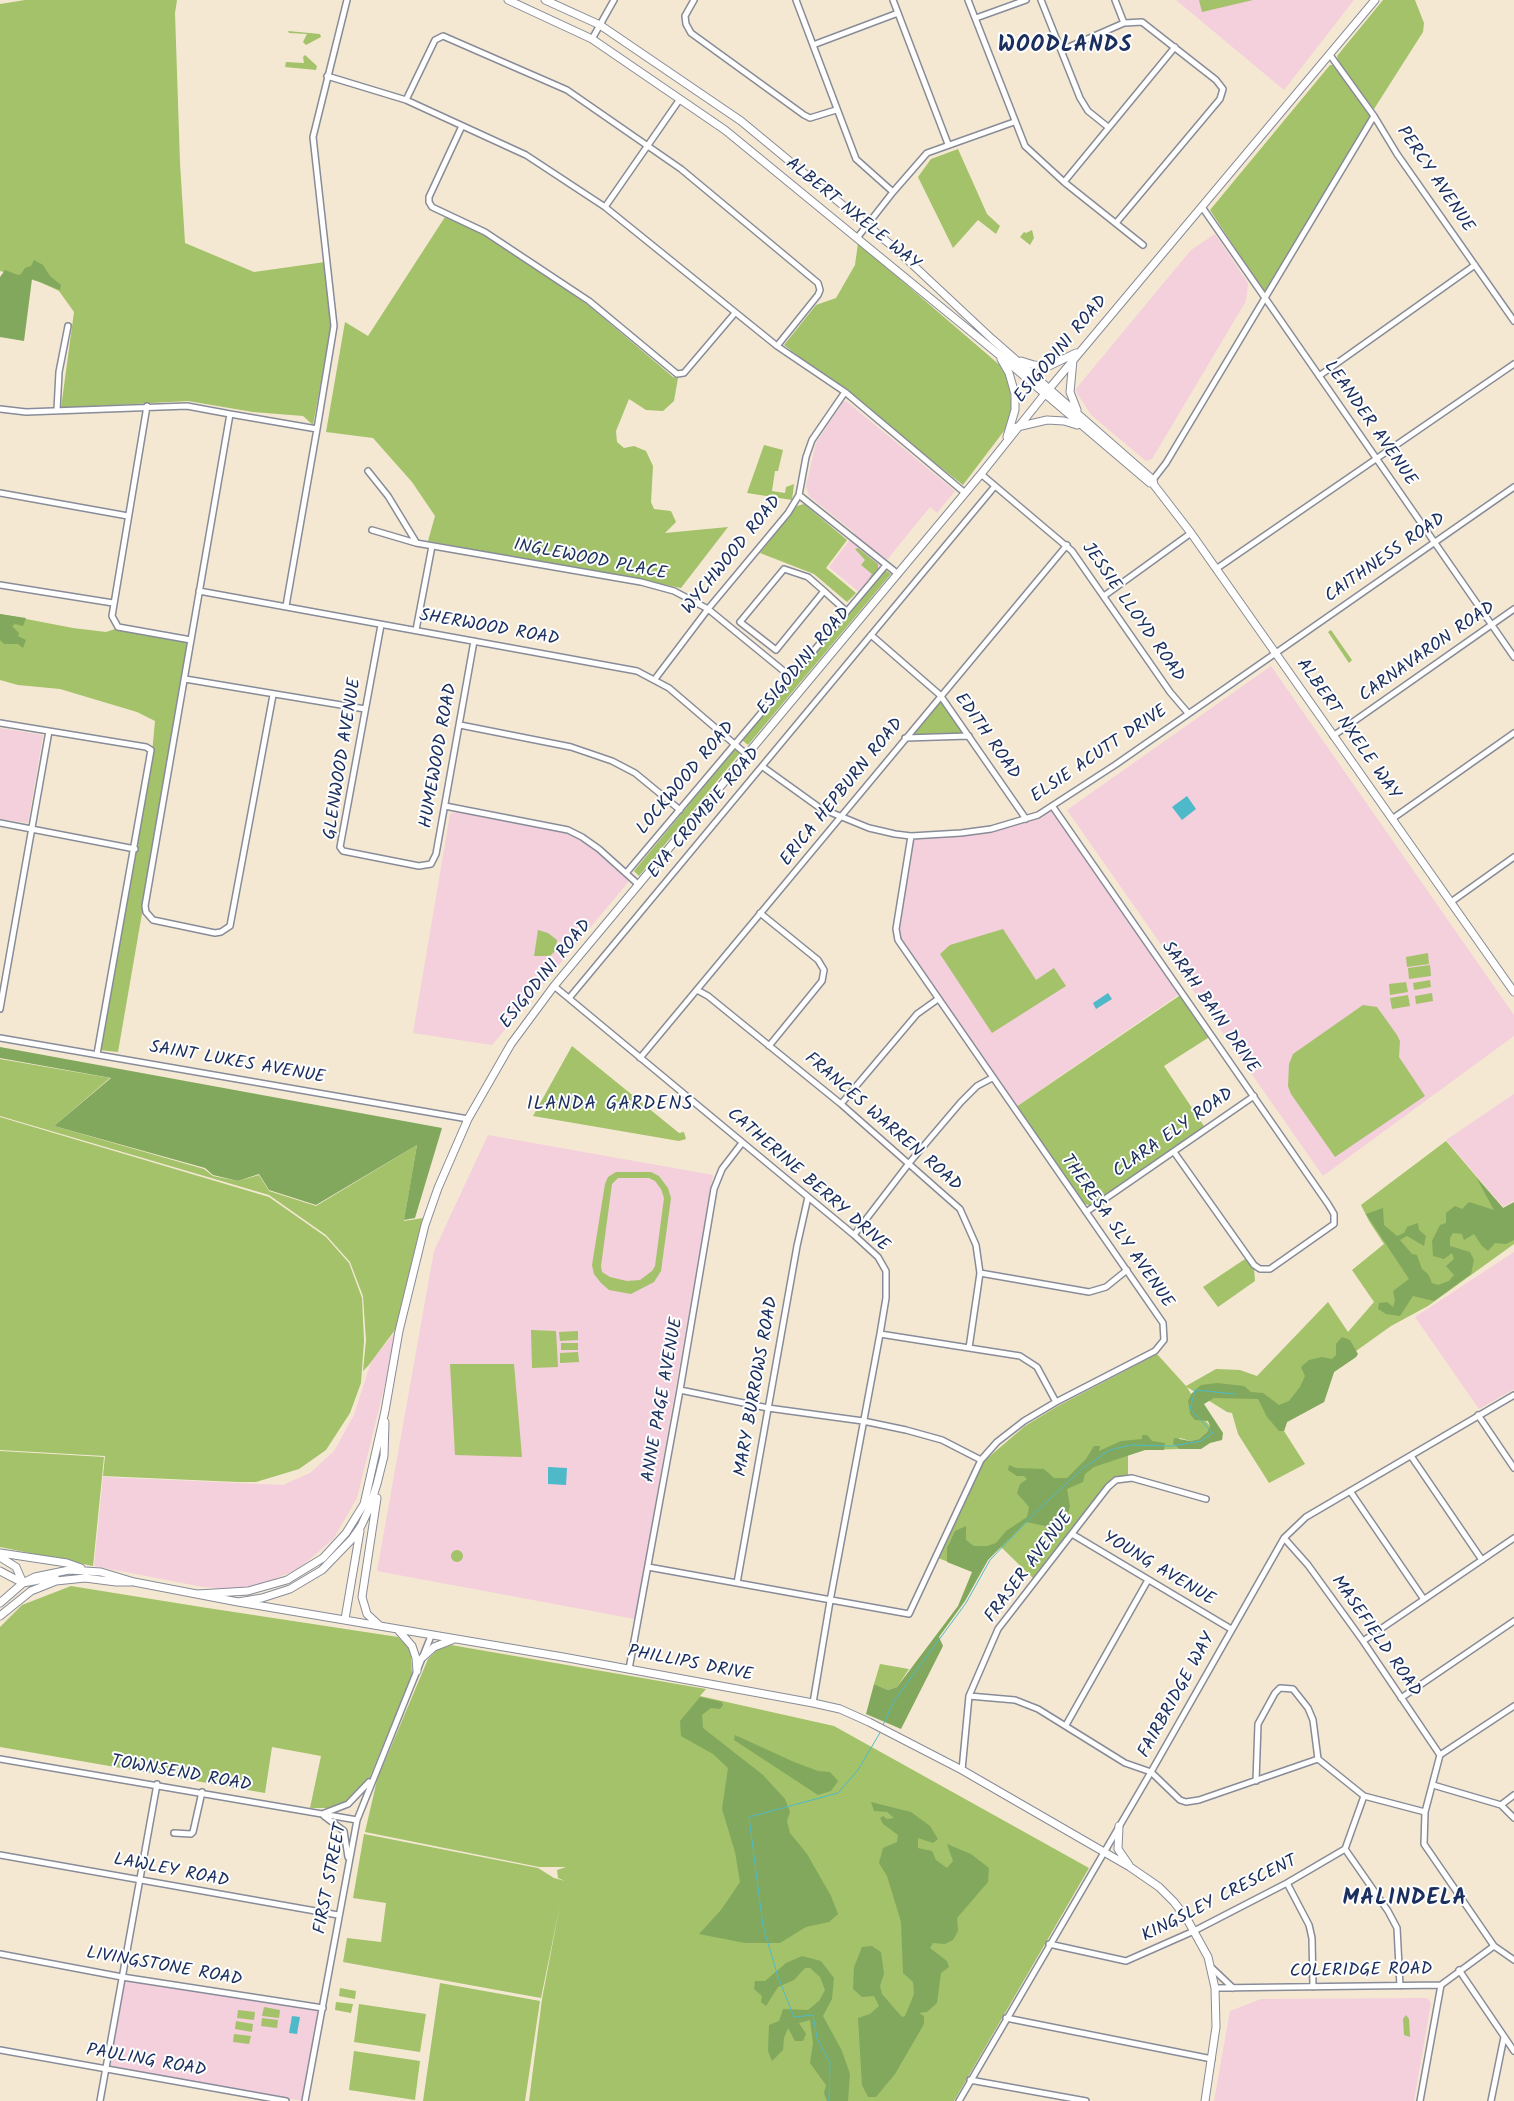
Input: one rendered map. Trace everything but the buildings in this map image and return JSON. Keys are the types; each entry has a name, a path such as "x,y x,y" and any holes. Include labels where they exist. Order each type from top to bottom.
{"main road":[{"name":"ALBERT NXELE WAY","path":"508,0 592,38 725,130 1152,483"},
{"name":"ALBERT NXELE WAY","path":"545,0 600,25 741,121 867,226 1079,414 1152,483 1192,533 1274,654 1511,983 1514,992"},
{"name":"ESIGODINI ROAD","path":"198,1594 233,1593 266,1588 302,1572 334,1547 346,1533 364,1504 385,1411 399,1331 418,1246 438,1188 468,1119 511,1044 554,986 746,754 981,474 1080,351 1375,0"},
{"path":"1018,360 1034,365 1049,366 1080,351"},
{"path":"997,354 1009,372 1015,394 1015,410 1006,442"},
{"path":"1074,359 1070,392 1079,414"},
{"path":"1017,427 1047,420 1064,421 1082,426"},
{"name":"ESIGODINI ROAD","path":"0,1616 31,1591 48,1583 70,1579 134,1582 238,1602 278,1594 312,1576 344,1549 361,1526 370,1509 384,1456 385,1411"},
{"path":"380,1626 367,1614 362,1597 384,1456"},
{"path":"345,1619 364,1504"},
{"path":"0,1553 67,1563 86,1570"},
{"path":"0,1557 16,1567 23,1583"},
{"name":"ESIGODINI ROAD","path":"0,1603 23,1583 57,1571 86,1570 117,1575 134,1582"},
{"path":"0,1571 23,1583 55,1577 70,1579"},
{"path":"0,1610 23,1583"},
{"name":"PHILLIPS DRIVE","path":"238,1602 629,1669 813,1703 840,1710 869,1722 962,1770 1130,1867"},
{"path":"397,1630 412,1646 416,1658 417,1671"},
{"path":"423,1657 434,1647 454,1639"},
{"path":"1119,1826 1118,1849 1130,1867 1169,1897 1194,1931 1211,1967 1215,1988 1216,2027 1205,2101"}],"street":[{"path":"286,606 318,430 334,326 313,147 314,128 347,0"},
{"path":"592,38 614,0"},
{"path":"694,0 685,16 686,24 691,33 804,115 810,118 836,110"},
{"path":"796,0 836,110 857,161 892,192"},
{"path":"894,0 948,144"},
{"path":"968,0 1014,122 1021,139 1030,152 1064,182 1143,245"},
{"path":"976,18 1026,0"},
{"path":"1041,0 1083,105 1108,127"},
{"path":"1115,0 1124,23"},
{"path":"813,44 898,13"},
{"path":"1062,50 1124,23 1146,23 1221,85 1223,94 1116,223"},
{"path":"406,100 435,40 440,36 447,36 567,90 648,144 681,169 818,283 820,290 818,295 777,346"},
{"path":"1064,182 1175,48"},
{"name":"PERCY AVENUE","path":"1330,55 1374,116 1397,154 1514,322"},
{"path":"327,76 406,100 526,155 605,207 671,258 777,346 845,392 964,493"},
{"path":"605,207 680,99"},
{"path":"1152,483 1166,463 1374,116"},
{"path":"856,238 892,192 927,153 1014,122"},
{"path":"462,126 429,197 428,202 432,207 485,232 590,301 676,374 684,373 735,313"},
{"name":"LEANDER AVENUE","path":"1202,207 1514,657"},
{"path":"1319,376 1475,265"},
{"path":"57,410 59,372 68,326"},
{"path":"1216,569 1514,364"},
{"name":"WYCHWOOD ROAD","path":"655,679 708,609 788,512 799,494 806,457 812,440 845,392"},
{"path":"0,409 26,412 147,406 188,406 318,430"},
{"path":"147,406 112,616 118,627 191,640"},
{"path":"230,414 145,906 146,912 153,920 214,933 224,931 231,924 273,695"},
{"path":"368,471 388,496 416,542"},
{"name":"JESSIE LLOYD ROAD","path":"981,474 1067,545 1170,692 1188,713"},
{"name":"EVA CROMBIE ROAD","path":"570,998 871,636 907,589 995,486"},
{"name":"CAITHNESS ROAD","path":"1274,654 1514,487"},
{"path":"0,492 128,516"},
{"path":"799,494 898,574"},
{"name":"INGLEWOOD PLACE","path":"372,530 432,546 641,582 684,595 708,609 790,677"},
{"path":"1104,596 1192,533"},
{"name":"ERICA HEPBURN ROAD","path":"640,1058 760,912 841,819 940,695 1067,545"},
{"path":"416,630 432,546"},
{"name":"LOCKWOOD ROAD","path":"627,872 886,565"},
{"path":"824,591 776,650 740,622 784,569 808,578 824,591 846,611"},
{"path":"0,584 113,603"},
{"name":"SHERWOOD ROAD","path":"199,591 617,666 655,679 693,707 746,754"},
{"name":"CARNAVARON ROAD","path":"1333,736 1514,610"},
{"name":"GLENWOOD AVENUE","path":"381,625 340,847 344,851 419,866"},
{"name":"EDITH ROAD","path":"871,636 940,695 1026,819"},
{"name":"HUMEWOOD ROAD","path":"419,866 427,866 433,861 445,806 474,641"},
{"name":"ELSIE ACUTT DRIVE","path":"762,767 801,797 841,819 869,828 911,836 961,834 991,830 1026,819 1053,807 1274,654"},
{"path":"185,679 273,695 365,708"},
{"path":"0,723 146,747 151,750 135,849 97,1054"},
{"path":"460,725 570,747 612,761 635,774 680,810"},
{"path":"0,1009 48,731"},
{"path":"1392,819 1514,733"},
{"path":"905,738 969,736"},
{"path":"445,806 568,830 582,837 627,872 639,884"},
{"name":"SARAH BAIN DRIVE","path":"1053,807 1328,1204 1334,1214 1332,1227 1270,1269 1260,1269 1254,1265 1174,1152"},
{"path":"0,824 30,828 135,849"},
{"name":"THERESA SLY AVENUE","path":"830,1600 910,1613 981,1460 997,1442 1056,1402 1155,1351 1164,1340 1163,1323 898,940 897,934 911,836"},
{"path":"1451,902 1514,857"},
{"path":"760,912 818,960 824,970 822,981 769,1046"},
{"name":"CATHERINE BERRY DRIVE","path":"554,986 854,1235 878,1256 886,1270 886,1298 880,1334 830,1600 813,1703"},
{"name":"FRANCES WARREN ROAD","path":"697,990 708,996 841,1104 910,1162 960,1209 976,1245 980,1273 969,1348"},
{"path":"841,1104 917,1014 938,1000"},
{"name":"SAINT LUKES AVENUE","path":"0,1038 468,1119"},
{"path":"854,1235 910,1162 967,1096 977,1086 992,1078"},
{"name":"CLARA ELY ROAD","path":"1086,1212 1254,1096"},
{"name":"ANNE PAGE AVENUE","path":"629,1669 680,1390 714,1189 722,1169 742,1143"},
{"name":"MARY BURROWS ROAD","path":"737,1584 808,1197"},
{"path":"980,1273 1089,1292 1106,1287 1127,1270"},
{"path":"880,1334 1009,1353 1031,1362 1043,1376 1056,1402"},
{"path":"680,1390 768,1408 863,1421 927,1435 981,1460"},
{"name":"FAIRBRIDGE WAY","path":"959,2101 1151,1772 1284,1538 1306,1517 1514,1395"},
{"path":"1478,1415 1514,1468"},
{"path":"1411,1456 1482,1560"},
{"name":"FRASER AVENUE","path":"962,1770 969,1696 998,1630 1108,1487 1124,1478 1132,1478 1206,1499"},
{"path":"1350,1491 1423,1598"},
{"name":"YOUNG AVENUE","path":"1072,1534 1231,1629"},
{"name":"MASEFIELD ROAD","path":"1284,1538 1308,1565 1363,1640 1440,1755"},
{"path":"1363,1640 1514,1538"},
{"path":"648,1567 830,1600"},
{"path":"1066,1726 1148,1580"},
{"path":"1401,1698 1514,1621"},
{"name":"FIRST STREET","path":"305,2101 357,1820 372,1778 431,1636"},
{"path":"1256,1781 1258,1724 1275,1693 1280,1688 1293,1689 1308,1708 1313,1720 1318,1759 1364,1796 1425,1812"},
{"path":"969,1696 1015,1700 1038,1709 1134,1768 1151,1772 1180,1800 1186,1802 1200,1800 1318,1759"},
{"path":"1514,1706 1440,1755 1425,1812 1422,1838 1426,1848 1494,1946 1514,1960"},
{"name":"TOWNSEND ROAD","path":"0,1759 156,1784 357,1820"},
{"path":"349,1862 344,1831 322,1815 352,1801 372,1778"},
{"path":"100,2101 141,1880 156,1784"},
{"path":"1433,1785 1501,1805 1514,1818"},
{"path":"174,1833 191,1834 193,1832 202,1792"},
{"path":"1364,1796 1345,1849 1388,1911 1397,1928 1400,1986"},
{"path":"1501,1805 1514,1796"},
{"name":"KINGSLEY CRESCENT","path":"1049,1944 1126,1961 1194,1931 1287,1883 1345,1849"},
{"name":"LAWLEY ROAD","path":"0,1856 338,1915"},
{"path":"1287,1883 1309,1925 1312,1938 1313,1987"},
{"name":"COLERIDGE ROAD","path":"1215,1988 1440,1985 1494,1946"},
{"name":"LIVINGSTONE ROAD","path":"0,1954 122,1977 323,2008"},
{"path":"1211,1967 1233,1988"},
{"path":"1459,1970 1514,2051"},
{"path":"1420,2101 1440,1985"},
{"path":"1006,2018 1212,2059"},
{"path":"1491,2101 1504,2037"},
{"name":"PAULING ROAD","path":"0,2050 286,2101"},
{"path":"970,2080 1086,2101"}],"shaded area":[{"path":"1176,0 1354,0 1284,90"},
{"path":"1215,234 1248,283 1246,301 1152,459 1146,461 1091,415 1075,390 1191,250"},
{"path":"846,401 955,491 937,513 930,507 860,593 829,567 855,533 809,496 806,486 816,443 843,402"},
{"path":"1271,666 1514,1015 1514,1036 1323,1176 1067,810"},
{"path":"0,728 43,735 28,823 0,819"},
{"path":"1052,808 1181,993 1014,1108 900,940 898,929 913,837 992,830"},
{"path":"457,812 567,833 581,839 630,880 492,1045 413,1033 450,814"},
{"path":"1514,1094 1514,1201 1503,1207 1446,1140"},
{"path":"488,1135 713,1175 635,1619 377,1571 434,1251"},
{"path":"1514,1252 1514,1389 1479,1409 1415,1317"},
{"path":"399,1327 357,1498 334,1538 300,1568 258,1586 233,1589 203,1587 94,1566 103,1477 283,1485 310,1473 334,1451 354,1415 371,1362"},
{"path":"124,1980 320,2009 303,2101 108,2067"},
{"path":"1427,1998 1431,2003 1414,2101 1214,2101 1230,2011 1261,1999"}],"green space":[{"path":"25,0 177,0 175,13 180,163 185,243 254,272 325,262 331,328 313,425 303,416 253,412 188,401 61,408 74,312 59,291 40,282 0,271 0,4"},
{"path":"1199,0 1253,0 1202,12"},
{"path":"1383,0 1415,0 1424,23 1423,32 1374,109 1371,108 1338,61 1337,56"},
{"path":"288,31 320,34 321,37 306,45 303,42 307,34 289,33"},
{"path":"305,55 317,66 316,70 285,67 286,62 304,63 303,57"},
{"path":"1330,65 1334,65 1370,116 1266,291 1263,291 1210,210"},
{"path":"958,149 987,214 1000,226 996,234 978,220 953,248 918,177 931,159"},
{"path":"445,217 485,234 588,305 673,377 678,378 674,401 663,411 646,410 629,399 616,431 617,442 624,448 634,446 646,451 653,466 651,502 654,509 671,511 676,522 665,533 728,527 681,588 428,541 435,516 412,482 373,438 326,432 345,322 368,336"},
{"path":"1032,230 1034,238 1030,245 1020,237 1024,232"},
{"path":"858,243 1002,367 1009,380 1012,410 1007,427 963,485 784,345 816,305 836,298 855,265"},
{"path":"34,260 43,265 50,276 61,285 60,290 32,279 24,341 0,337 0,277 5,270 18,275 21,274 25,268 31,266"},
{"path":"764,445 783,450 778,471 775,471 772,491 785,493 786,487 794,484 792,500 747,493"},
{"path":"804,504 847,540 826,568 856,593 847,602 814,574 760,553 797,506"},
{"path":"858,548 878,564 878,570 870,580 872,574 861,565 865,560 855,549"},
{"path":"885,570 891,574 748,745 742,740"},
{"path":"0,614 73,628 106,632 118,628 189,642 118,1052 100,1050 136,849 152,753 155,721 137,712 60,689 18,685 0,680"},
{"path":"0,614 26,618 23,626 15,624 12,626 19,633 18,636 26,640 23,648 18,644 4,644 0,640"},
{"path":"1331,630 1352,660 1349,663 1328,632"},
{"path":"940,697 966,735 909,737"},
{"path":"735,749 740,753 639,876 634,871"},
{"path":"1003,929 1036,980 1054,968 1066,986 992,1033 940,954 950,945"},
{"path":"538,930 548,933 557,940 556,950 550,956 534,956"},
{"path":"1428,953 1429,964 1407,967 1406,957"},
{"path":"1430,965 1431,976 1409,979 1408,968"},
{"path":"1430,980 1431,987 1414,990 1413,983"},
{"path":"1406,982 1408,992 1390,995 1389,984"},
{"path":"1432,993 1433,1001 1416,1004 1415,996"},
{"path":"1182,994 1211,1036 1164,1066 1206,1129 1092,1206 1083,1203 1016,1107"},
{"path":"1408,995 1410,1006 1392,1009 1390,998"},
{"path":"1363,1005 1377,1007 1397,1035 1400,1041 1399,1057 1425,1096 1335,1157 1291,1094 1288,1086 1289,1064 1293,1054"},
{"path":"572,1046 679,1133 684,1132 686,1139 679,1141 533,1116"},
{"path":"0,1047 442,1128 415,1218 404,1220 417,1145 316,1205 269,1190 259,1174 238,1181 213,1175 205,1168 54,1126 111,1078 0,1058"},
{"path":"0,1059 110,1078 54,1126 204,1169 213,1176 238,1181 259,1175 269,1191 316,1206 417,1145 404,1221 423,1218 398,1326 363,1371 366,1340 363,1296 350,1262 326,1235 269,1195 0,1116"},
{"path":"0,1117 269,1197 326,1237 349,1263 362,1298 364,1341 361,1383 350,1413 326,1450 299,1469 256,1482 238,1482 103,1476 105,1456 0,1450"},
{"path":"1446,1141 1503,1208 1514,1209 1514,1244 1428,1306 1391,1326 1356,1351 1356,1357 1334,1372 1324,1402 1287,1422 1284,1431 1305,1464 1269,1483 1238,1434 1232,1413 1227,1412 1187,1387 1191,1394 1188,1400 1210,1426 1207,1432 1199,1439 1190,1441 1180,1438 1173,1444 1179,1449 1145,1450 1128,1455 1128,1476 1115,1479 1035,1580 1001,1547 972,1571 938,1558 983,1462 1025,1426 1058,1406 1157,1354 1186,1386 1216,1369 1240,1370 1257,1376 1328,1302 1348,1332 1374,1302 1352,1270 1384,1244 1361,1205"},
{"path":"616,1172 651,1172 659,1176 668,1188 671,1198 661,1271 654,1282 631,1294 609,1290 594,1274 592,1265 605,1184 608,1177","holes":["618,1178 649,1178 655,1181 661,1189 664,1198 655,1266 652,1271 640,1280 627,1281 610,1277 602,1272 601,1266 612,1184"]},
{"path":"1476,1177 1503,1208 1514,1202 1514,1240 1506,1244 1495,1243 1488,1251 1474,1234 1464,1240 1462,1234 1453,1233 1450,1238 1450,1246 1470,1252 1474,1260 1471,1274 1434,1301 1413,1296 1400,1316 1386,1314 1378,1309 1379,1303 1387,1302 1393,1307 1395,1300 1393,1291 1409,1279 1366,1214 1383,1208 1384,1225 1397,1236 1404,1233 1407,1227 1418,1223 1419,1230 1426,1236 1424,1246 1407,1236 1400,1240 1412,1254 1417,1255 1422,1269 1428,1274 1432,1283 1438,1285 1449,1281 1454,1275 1446,1266 1454,1259 1452,1253 1444,1259 1433,1256 1432,1241 1440,1225 1446,1223 1446,1213 1455,1206 1462,1209 1469,1202 1494,1210"},
{"path":"1245,1259 1254,1268 1255,1281 1218,1307 1203,1287"},
{"path":"531,1330 556,1331 558,1367 532,1368"},
{"path":"578,1331 578,1340 560,1341 559,1332"},
{"path":"1342,1337 1350,1340 1358,1354 1334,1372 1324,1402 1287,1422 1284,1431 1279,1431 1267,1417 1258,1399 1214,1398 1204,1404 1223,1433 1222,1440 1210,1443 1201,1449 1179,1449 1173,1444 1174,1438 1190,1441 1199,1439 1207,1432 1210,1426 1208,1421 1195,1420 1190,1414 1188,1400 1191,1394 1201,1385 1217,1383 1244,1386 1251,1392 1263,1393 1279,1405 1289,1401 1300,1387 1305,1376 1301,1367 1309,1360 1322,1357 1332,1359 1336,1355 1336,1344"},
{"path":"561,1343 578,1343 578,1350 561,1350"},
{"path":"578,1352 579,1362 560,1363 560,1353"},
{"path":"450,1364 514,1364 522,1457 455,1455"},
{"path":"1142,1435 1147,1435 1152,1441 1165,1443 1164,1450 1145,1450 1094,1467 1085,1474 1083,1482 1067,1489 1070,1506 1066,1522 1059,1529 1026,1522 988,1560 965,1601 939,1637 943,1646 901,1729 866,1714 874,1684 888,1690 897,1687 958,1606 972,1572 947,1562 947,1548 955,1531 966,1526 966,1540 974,1546 987,1546 996,1543 1006,1531 1027,1517 1029,1507 1017,1493 1020,1484 1027,1479 1024,1476 1017,1476 1008,1470 1009,1465 1016,1468 1044,1469 1054,1478 1067,1478 1086,1459 1094,1446 1100,1446 1099,1451 1121,1441 1142,1439"},
{"path":"0,1451 104,1457 93,1566 0,1547"},
{"path":"457,1550 463,1556 457,1562 451,1556"},
{"path":"71,1586 398,1637 411,1650 412,1675 369,1779 348,1803 329,1808 310,1808 321,1756 272,1747 265,1793 0,1747 0,1627 22,1605"},
{"path":"451,1645 706,1689 700,1696 834,1726 1089,1868 954,2101 529,2101 542,1999 560,1905 541,1998 343,1962 347,1938 381,1942 386,1903 353,1898 364,1834 538,1868 554,1878 565,1881 558,1878 557,1870 566,1867 539,1867 365,1832 377,1780 428,1659 437,1650"},
{"path":"880,1664 909,1669 897,1687 888,1690 874,1684"},
{"path":"700,1697 722,1702 723,1705 720,1709 711,1708 702,1715 703,1728 763,1775 785,1799 790,1812 787,1821 790,1833 807,1854 831,1896 838,1914 829,1922 806,1927 780,1943 745,1943 699,1934 721,1910 740,1882 735,1852 722,1809 728,1768 713,1754 681,1736 680,1721"},
{"path":"735,1735 794,1762 818,1771 830,1772 838,1781 831,1791 818,1795 734,1740"},
{"path":"871,1802 911,1812 930,1826 938,1839 933,1843 918,1838 918,1848 932,1851 936,1860 947,1868 953,1861 947,1844 971,1854 989,1868 988,1882 957,1918 958,1931 953,1940 945,1944 933,1943 930,1948 947,1961 949,1967 941,1973 937,2003 927,2012 919,2013 924,2016 924,2024 895,2074 876,2097 868,2097 862,2085 858,2018 870,2014 879,2006 874,1996 862,1997 853,1989 854,1967 862,1947 872,1946 881,1952 884,1974 880,1986 882,1994 902,2017 905,2016 914,1994 913,1982 903,1973 901,1922 887,1876 879,1863 883,1848 897,1842 898,1835 883,1824 880,1818 883,1816 887,1819 894,1818 887,1812 874,1811"},
{"path":"802,1956 821,1961 834,1978 832,1999 823,2016 842,2051 850,2074 848,2101 827,2101 824,2093 826,2085 810,2063 813,2043 810,2020 799,2023 806,2034 803,2041 795,2041 788,2028 784,2038 783,2050 772,2061 768,2051 769,2025 779,2021 783,2009 808,2010 819,2001 825,1990 820,1977 810,1968 805,1968 794,1980 778,1987 766,2006 761,2002 762,1996 754,1989 755,1981 765,1981 786,1963"},
{"path":"440,1983 540,2001 525,2101 423,2101"},
{"path":"340,1988 356,1991 355,1999 339,1996"},
{"path":"336,2002 353,2004 351,2013 335,2010"},
{"path":"359,2004 426,2014 420,2052 354,2042"},
{"path":"264,2007 280,2010 279,2018 262,2016"},
{"path":"238,2010 255,2012 254,2020 237,2018"},
{"path":"1406,2015 1409,2019 1410,2037 1404,2035 1403,2019"},
{"path":"262,2018 278,2020 277,2028 261,2026"},
{"path":"236,2021 253,2024 252,2032 235,2029"},
{"path":"234,2034 251,2036 249,2044 233,2042"},
{"path":"354,2051 420,2061 415,2100 349,2090"}],"water":[{"path":"1187,796 1196,809 1182,820 1172,807"},
{"path":"1108,993 1112,999 1096,1009 1093,1003"},
{"path":"548,1467 567,1468 566,1485 548,1484"},
{"path":"292,2016 300,2017 297,2034 289,2033"}],"waterway":[{"path":"883,1725 894,1701 966,1603 990,1560 1036,1512 1083,1468 1110,1450 1130,1445 1172,1446 1201,1441 1213,1433 1190,1409 1195,1390 1235,1394"},
{"path":"829,2101 830,2063 817,2038 813,2015 794,2017 778,1977 763,1926 749,1817 838,1793 858,1770 881,1731"}],"district":[{"name":"WOODLANDS","path":"1065,47"},
{"name":"ILANDA GARDENS","path":"610,1106"},
{"name":"MALINDELA","path":"1405,1900"}]}
